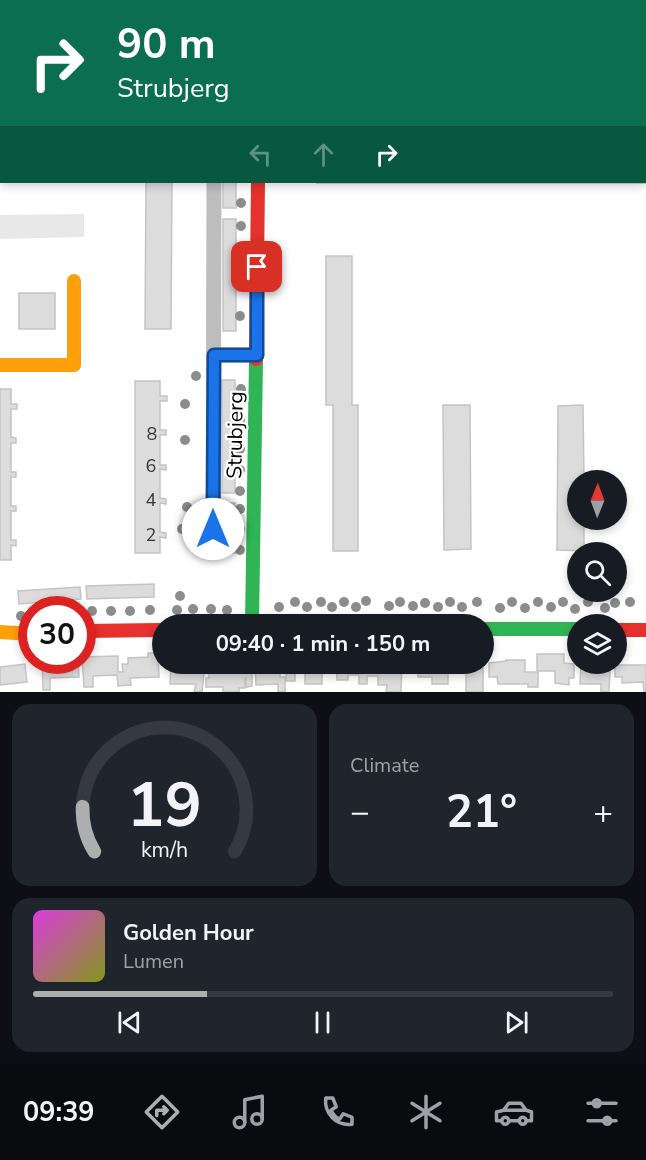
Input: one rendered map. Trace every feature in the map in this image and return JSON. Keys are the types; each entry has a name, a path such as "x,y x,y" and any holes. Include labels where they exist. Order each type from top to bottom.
{"street":[{"name":"Strubjerg","path":"213,551 214,183"},
{"name":"Strubjerg","path":"252,614 258,183"},
{"path":"0,365 74,365 74,281"},
{"path":"214,355 257,355"},
{"path":"494,629 567,629"},
{"path":"96,631 152,630"},
{"path":"627,630 646,630"},
{"path":"0,632 18,633"},
{"path":"0,641 18,637"}],"shaded area":[{"path":"84,214 84,237 0,239 0,215"}],"building":[{"path":"146,183 172,183 171,329 145,329"},
{"path":"223,183 236,183 236,208 223,208"},
{"path":"223,219 236,219 236,331 223,331"},
{"path":"326,256 352,256 352,405 358,405 358,551 333,551 333,405 326,405"},
{"path":"19,293 55,293 55,329 19,329"},
{"path":"222,380 235,380 235,493 222,493"},
{"path":"135,381 160,381 160,396 167,396 167,401 160,401 160,430 166,430 166,435 160,435 160,465 166,465 166,470 160,469 160,498 166,499 166,504 160,503 160,532 166,533 166,538 160,537 160,553 135,553"},
{"path":"0,389 11,389 11,404 17,404 17,409 11,409 11,437 16,438 16,443 11,443 11,472 16,472 16,477 11,477 11,506 16,506 16,511 11,511 11,540 16,540 16,546 11,545 11,560 0,560"},
{"path":"443,405 470,405 471,549 444,550"},
{"path":"583,405 584,470 567,470 567,530 584,530 584,542 567,542 567,550 557,550 558,406"},
{"path":"222,503 235,503 235,553 222,553"},
{"path":"154,584 154,597 96,599 96,596 87,596 86,586"},
{"path":"80,587 81,596 18,596 18,591"},
{"path":"148,653 152,653 152,674 159,674 159,677 130,678 131,685 118,686 117,675 93,676 93,687 84,687 83,674 96,674 96,657 118,656 118,672 123,672 122,664 128,664 128,658 148,657"},
{"path":"537,654 564,654 567,674 574,674 574,678 569,678 569,685 555,683 555,671 537,671"},
{"path":"525,660 525,672 538,672 538,687 528,687 528,684 498,684 497,677 489,677 489,674 494,674 494,662"},
{"path":"18,665 18,674 26,674 27,682 0,685 0,667"},
{"path":"627,665 646,665 646,692 644,692 643,682 622,683 622,677 615,677 615,674 627,674"},
{"path":"42,674 79,674 79,677 50,678 50,690 43,690"},
{"path":"170,674 204,674 202,692 194,692 196,684 170,684"},
{"path":"209,674 252,674 252,686 246,687 245,678 245,688 239,688 239,692 223,692 223,687 206,687 206,678 209,678"},
{"path":"255,674 280,674 280,677 285,677 285,692 278,692 278,684 256,685"},
{"path":"286,674 295,674 295,681 286,681"},
{"path":"305,674 322,674 322,684 305,684"},
{"path":"337,674 402,674 401,692 386,692 387,685 378,685 378,676 367,676 367,684 359,684 359,675 348,675 348,680 337,680"},
{"path":"418,674 448,674 448,684 432,684 432,677 418,677"},
{"path":"466,674 483,674 483,692 466,692"},
{"path":"580,674 610,674 609,692 601,692 601,684 580,684"}],"traffic: fast":[{"path":"252,614 256,359"},
{"path":"494,629 567,629"}],"traffic: slow":[{"path":"0,365 74,365 74,281"},
{"path":"0,632 18,633"}],"traffic: jam":[{"path":"256,359 258,183"},
{"path":"96,631 152,630"},
{"path":"627,630 646,630"}],"route":[{"path":"213,529 214,355 257,355 257,267"}]}
